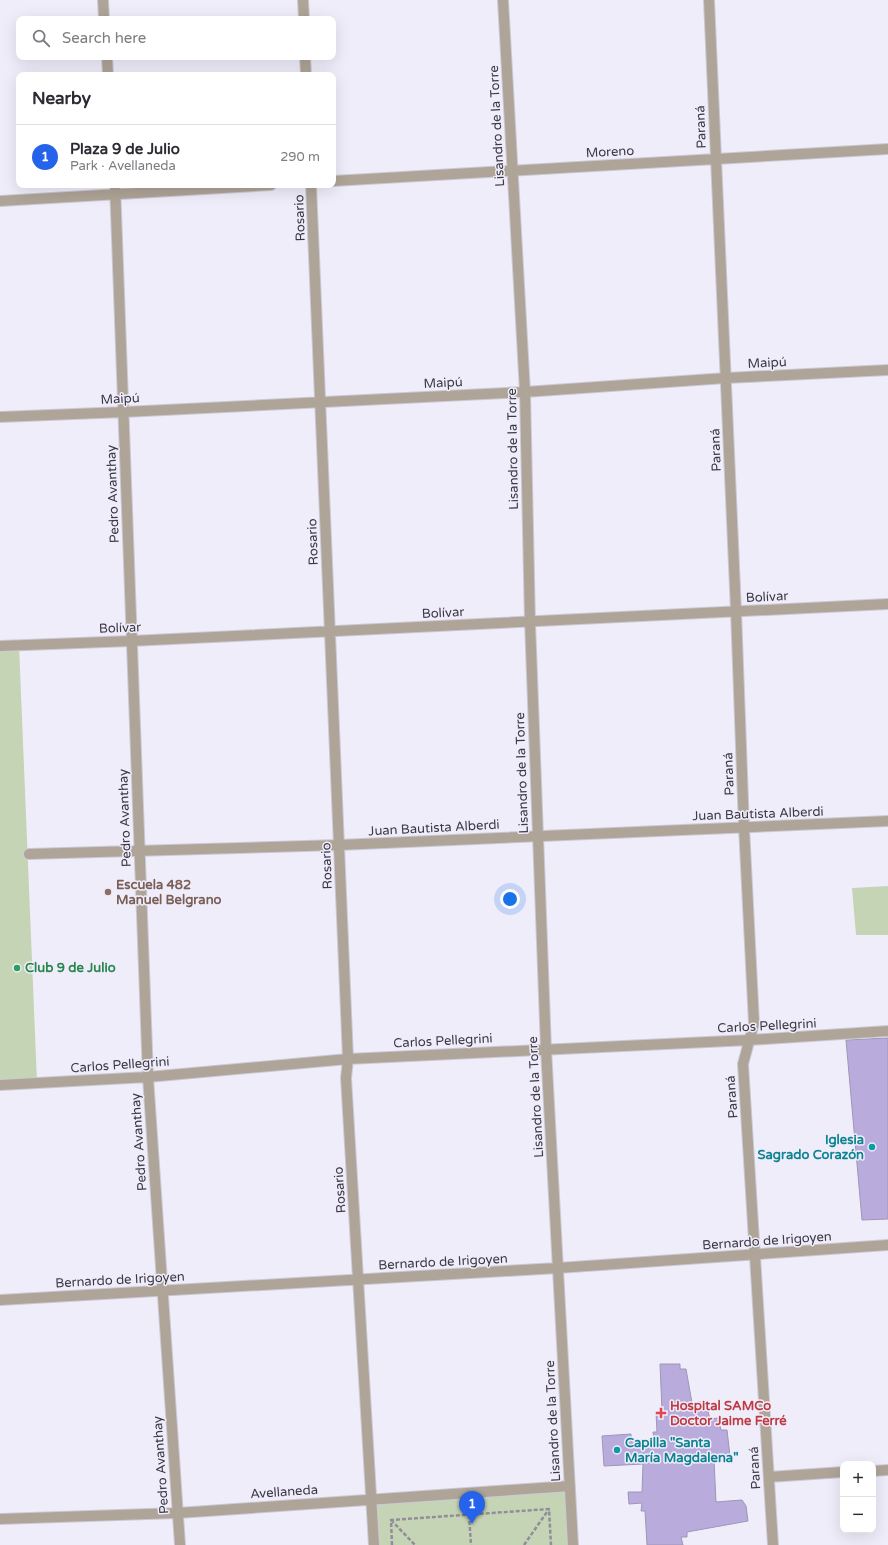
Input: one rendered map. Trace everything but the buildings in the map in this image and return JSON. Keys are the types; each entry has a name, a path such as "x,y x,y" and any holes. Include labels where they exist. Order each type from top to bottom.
{"street":[{"path":"103,0 104,16"},
{"path":"303,0 304,16"},
{"name":"Lisandro de la Torre","path":"503,0 526,392 530,622 546,1049 573,1545"},
{"name":"Paraná","path":"709,0 744,828 754,1023 743,1064 773,1545"},
{"path":"106,60 108,72"},
{"path":"305,60 306,72"},
{"name":"Moreno","path":"336,181 888,149"},
{"path":"0,201 115,189 154,188"},
{"name":"Rosario","path":"311,188 348,1059 346,1078 374,1545"},
{"name":"Pedro Avanthay","path":"115,189 148,1077 180,1545"},
{"name":"Maipú","path":"0,417 526,392 726,378 888,370"},
{"name":"Bolívar","path":"0,646 330,632 888,604"},
{"name":"Juan Bautista Alberdi","path":"29,854 339,845 888,821"},
{"name":"Carlos Pellegrini","path":"0,1084 148,1077 348,1059 888,1032"},
{"name":"Bernardo de Irigoyen","path":"0,1300 558,1268 888,1245"},
{"path":"876,1471 888,1470"},
{"path":"769,1477 840,1472"},
{"name":"Avellaneda","path":"0,1520 178,1512 570,1486"}],"path":[{"path":"390,1520 549,1509"},
{"path":"524,1545 549,1509"},
{"path":"549,1509 551,1545"},
{"path":"469,1515 471,1545"},
{"path":"390,1520 392,1545"},
{"path":"390,1520 415,1545"}],"green space":[{"name":"Club 9 de Julio","path":"19,645 37,1082 0,1084 0,646"},
{"path":"888,886 888,935 856,935 852,888"},
{"path":"565,1491 568,1545 378,1545 375,1502"}],"place":[{"name":"Escuela 482 Manuel Belgrano","path":"108,892"},
{"name":"Club 9 de Julio","path":"17,968"},
{"name":"Iglesia Sagrado Corazón","path":"872,1147"},
{"name":"Hospital SAMCo Doctor Jaime Ferré","path":"661,1413"},
{"name":"Capilla \"Santa María Magdalena\"","path":"617,1450"},
{"name":"Plaza 9 de Julio","path":"472,1524"}]}
